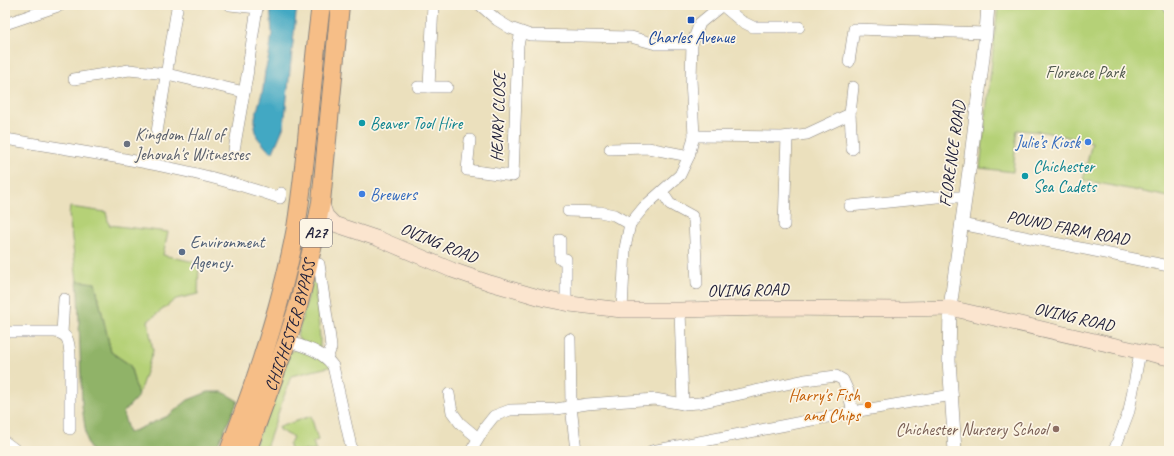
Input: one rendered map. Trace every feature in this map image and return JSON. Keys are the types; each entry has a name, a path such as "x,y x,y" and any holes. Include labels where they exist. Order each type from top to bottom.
{"highway":[{"name":"CHICHESTER BYPASS","path":"229,451 275,320 294,236 310,113 321,5"},
{"name":"CHICHESTER BYPASS","path":"247,451 299,304 314,240 321,202 340,5"}],"main road":[{"name":"OVING ROAD","path":"321,202 327,217 332,222 379,239 485,282 518,292 566,303 622,310 950,308 1169,358"},
{"path":"314,240 328,226 337,224"}],"street":[{"path":"5,24 33,9 61,5"},
{"path":"157,132 177,8 176,5"},
{"path":"230,5 257,8 234,150"},
{"path":"433,5 424,87 447,87"},
{"path":"480,5 497,20 510,28 537,36 631,37 656,44 692,44"},
{"path":"622,310 625,248 630,224 644,207 680,175 689,156 694,136 692,44 700,23 722,5 741,21 753,27 799,28"},
{"name":"FLORENCE ROAD","path":"955,451 949,360 950,308 986,33 988,5"},
{"path":"1166,5 1169,9"},
{"path":"848,62 854,29 986,33"},
{"name":"HENRY CLOSE","path":"470,140 467,170 513,176 518,45 521,32"},
{"path":"74,79 129,70 167,74 244,92"},
{"path":"852,149 850,114 853,87"},
{"path":"694,136 784,137 807,134 850,114"},
{"path":"784,137 784,225"},
{"path":"5,139 134,160 214,178 280,198 281,193"},
{"path":"610,149 648,148 689,156"},
{"path":"662,192 670,204 692,216 694,220 696,284"},
{"path":"850,206 937,197 964,197"},
{"path":"568,211 614,215 630,224"},
{"name":"POUND FARM ROAD","path":"961,224 1169,266"},
{"path":"560,240 560,258 566,259 566,303"},
{"path":"319,264 331,348 327,358"},
{"path":"62,333 64,299"},
{"path":"680,310 683,404"},
{"path":"5,332 56,332 62,333 67,337 70,346 70,428"},
{"path":"570,339 571,406 576,451"},
{"path":"287,341 314,350 327,358 333,366 352,451"},
{"path":"1114,451 1129,411 1140,352"},
{"path":"471,451 478,438 494,416 510,410 556,409 571,406 655,399 683,404 699,404 805,380 836,376 843,380 848,391 853,412"},
{"path":"449,394 452,412 460,423 478,438"},
{"path":"652,451 853,412 952,395"},
{"path":"5,442 17,451"}],"green space":[{"name":"Florence Park","path":"998,5 1164,5 1169,12 1169,197 1083,180 1092,142 1044,132 1017,130 1013,172 980,168"},
{"path":"70,207 106,212 109,225 168,232 163,255 199,263 198,294 176,299 148,321 153,351 138,396 130,365 111,352 95,283 77,281 69,214"},
{"path":"318,261 316,295 320,349 301,342 297,336"},
{"path":"77,281 95,283 111,352 130,365 138,396 123,413 129,433 168,416 188,400 208,392 223,392 238,401 215,451 91,451 87,442 82,406"},
{"path":"295,349 313,350 333,366 291,376 265,451 253,451 289,353"},
{"path":"311,416 318,440 313,442 316,451 290,451 289,445 293,437 279,430 279,427"}],"water":[{"path":"270,5 297,5 284,126 273,152 267,149 257,137 255,127 255,118 263,89 272,34"}],"place":[{"name":"Charles Avenue","path":"691,20"},
{"name":"Beaver Tool Hire","path":"362,123"},
{"name":"Julie’s Kiosk","path":"1088,142"},
{"name":"Kingdom Hall of Jehovah's Witnesses","path":"127,144"},
{"name":"Chichester Sea Cadets","path":"1025,176"},
{"name":"Brewers","path":"362,194"},
{"name":"Environment Agency.","path":"182,252"},
{"name":"Harry's Fish and Chips","path":"868,405"},
{"name":"Chichester Nursery School","path":"1056,429"}]}
